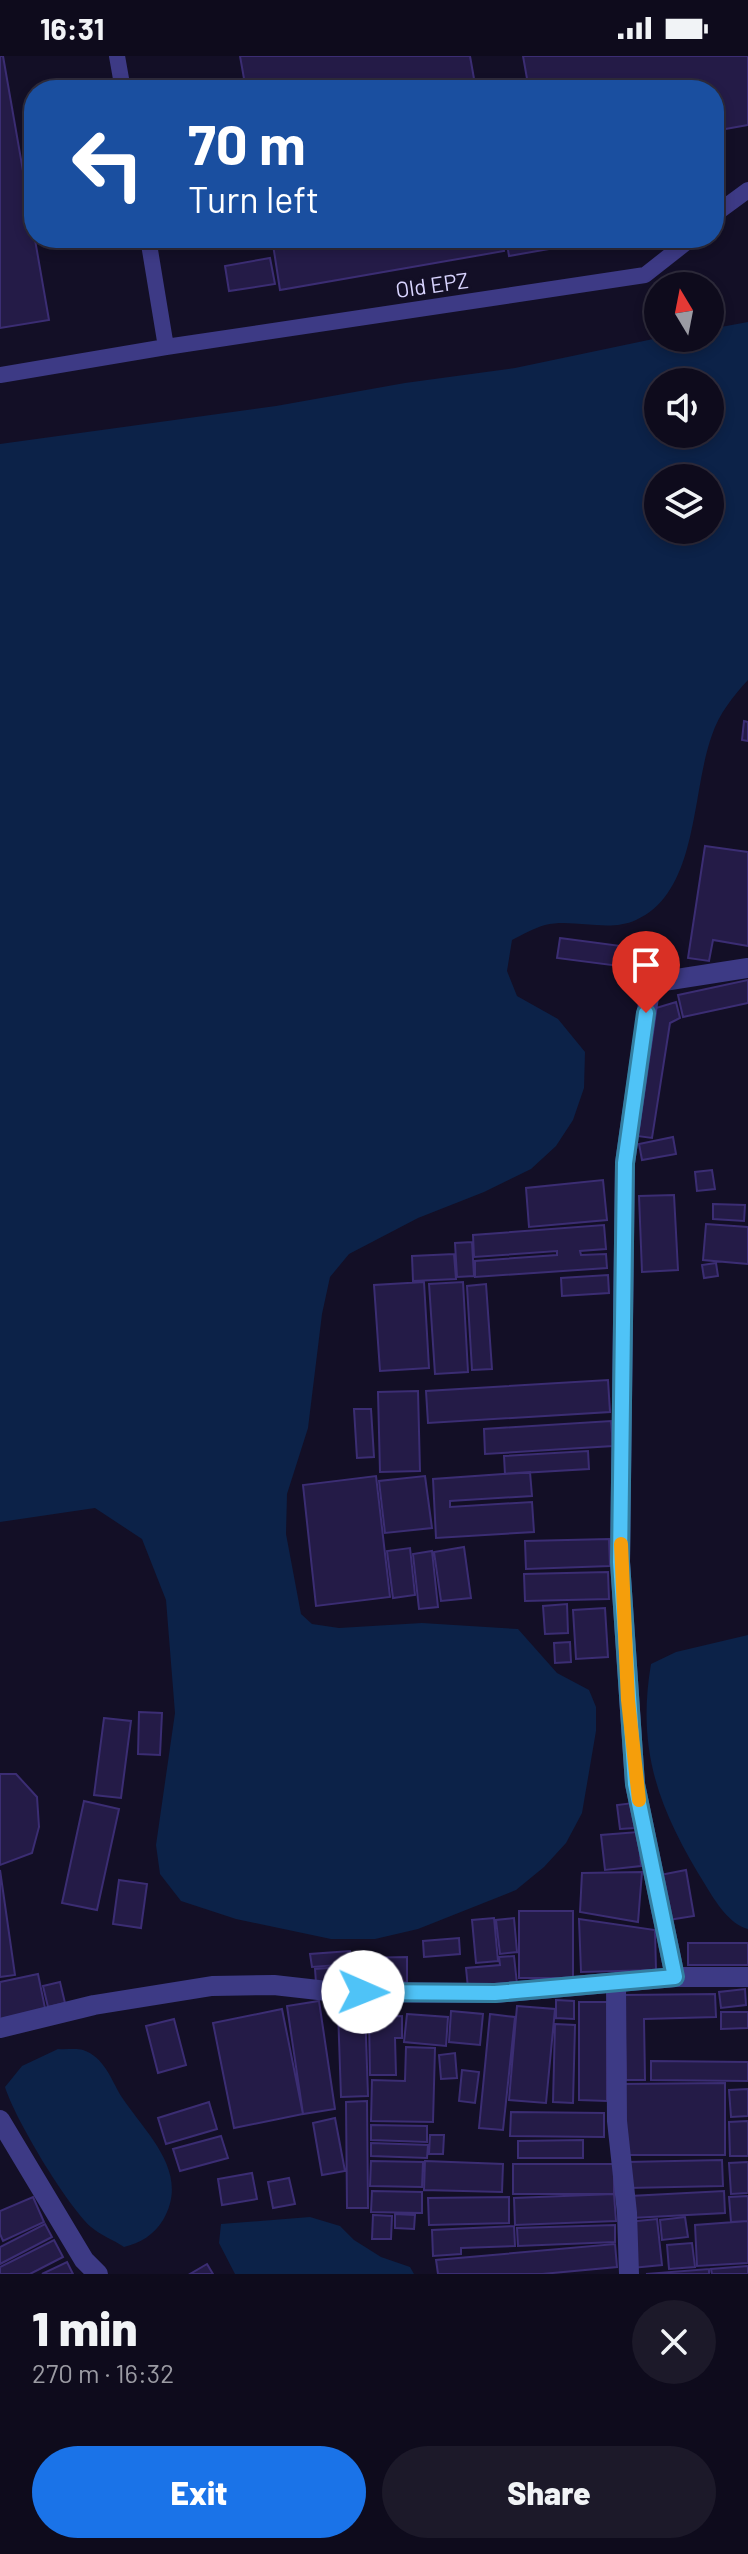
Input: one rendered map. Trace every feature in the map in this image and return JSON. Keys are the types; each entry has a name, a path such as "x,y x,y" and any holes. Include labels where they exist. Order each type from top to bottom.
{"street":[{"path":"675,1977 635,1784 628,1700 620,1562 625,1163 651,983 748,968"},
{"path":"0,2028 94,2005 212,1986 274,1985 336,1992 480,1993 675,1977 748,1977"},
{"path":"616,1982 617,2121 627,2213 629,2274"},
{"path":"0,2120 84,2260 98,2274"}],"lane":[{"path":"117,56 121,80"},
{"path":"724,208 748,190"},
{"path":"150,248 166,347"},
{"name":"Old EPZ","path":"0,375 645,275 679,248"}],"water":[{"path":"748,322 748,680 718,720 705,758 682,864 672,887 656,906 625,924 556,923 512,940 507,971 517,996 558,1019 585,1052 584,1088 573,1120 556,1146 531,1169 484,1192 418,1218 349,1254 330,1277 322,1314 308,1428 287,1494 286,1534 301,1614 312,1624 339,1628 422,1623 518,1629 557,1673 589,1690 596,1707 596,1731 582,1813 566,1843 544,1867 516,1890 418,1929 375,1939 331,1939 236,1919 181,1901 160,1874 156,1845 175,1713 166,1600 142,1539 95,1508 0,1522 0,444 276,406 405,383 515,368 644,341 644,352 724,352 724,326"},
{"path":"748,1635 748,1929 735,1923 718,1905 690,1859 664,1806 650,1753 647,1696 651,1664 676,1652"},
{"path":"58,2049 83,2050 102,2063 121,2096 153,2139 169,2170 172,2186 163,2220 151,2234 136,2243 124,2247 95,2230 81,2216 42,2160 5,2087 22,2066"},
{"path":"310,2217 340,2226 354,2240 381,2257 410,2267 414,2274 235,2274 219,2243 221,2224"}],"building":[{"path":"0,56 3,56 24,177 24,248 36,248 49,320 0,328"},
{"path":"240,56 470,56 474,80 244,80"},
{"path":"523,56 748,56 748,125 724,129 724,80 527,80"},
{"path":"274,248 504,248 504,251 280,290"},
{"path":"508,248 555,248 509,256"},
{"path":"270,258 275,284 229,291 225,266"},
{"path":"744,721 748,722 748,741 742,740"},
{"path":"705,846 748,852 748,946 713,940 709,961 688,958"},
{"path":"560,938 621,946 619,966 557,958"},
{"path":"748,980 748,1003 683,1017 678,995"},
{"path":"676,1002 680,1018 670,1023 652,1138 637,1136 656,1008"},
{"path":"673,1137 676,1154 642,1160 639,1144"},
{"path":"712,1170 715,1189 697,1191 695,1172"},
{"path":"603,1180 607,1220 529,1227 526,1188"},
{"path":"674,1195 678,1270 642,1272 639,1196"},
{"path":"713,1204 745,1205 744,1221 713,1219"},
{"path":"706,1224 748,1227 748,1264 703,1260"},
{"path":"604,1225 606,1249 580,1251 581,1255 606,1254 607,1268 475,1277 475,1261 557,1255 557,1251 474,1257 473,1235"},
{"path":"472,1242 474,1276 457,1277 455,1243"},
{"path":"454,1254 456,1279 413,1281 412,1256"},
{"path":"716,1263 718,1276 704,1278 702,1265"},
{"path":"608,1275 609,1293 562,1296 561,1278"},
{"path":"424,1282 429,1368 380,1371 374,1285"},
{"path":"463,1282 468,1372 435,1374 429,1284"},
{"path":"486,1284 492,1369 472,1370 467,1286"},
{"path":"608,1380 610,1412 428,1423 426,1391"},
{"path":"418,1391 420,1471 380,1472 378,1392"},
{"path":"354,1409 371,1409 374,1457 357,1458"},
{"path":"611,1421 613,1446 485,1454 484,1429"},
{"path":"588,1451 589,1469 505,1474 504,1456"},
{"path":"530,1472 532,1496 450,1501 450,1507 532,1502 534,1532 436,1538 433,1479"},
{"path":"376,1476 390,1597 316,1606 303,1485"},
{"path":"425,1476 432,1528 385,1533 379,1481"},
{"path":"609,1539 610,1566 526,1569 525,1541"},
{"path":"464,1547 471,1598 441,1601 434,1552"},
{"path":"410,1548 415,1595 393,1598 387,1551"},
{"path":"432,1551 438,1607 419,1609 413,1554"},
{"path":"608,1572 609,1599 525,1601 524,1574"},
{"path":"567,1604 568,1633 545,1634 543,1606"},
{"path":"605,1608 608,1657 576,1659 573,1610"},
{"path":"570,1642 571,1662 555,1663 554,1643"},
{"path":"139,1712 162,1713 160,1755 138,1754"},
{"path":"104,1718 131,1721 121,1798 94,1795"},
{"path":"0,1774 16,1774 37,1797 39,1827 32,1853 0,1865"},
{"path":"84,1801 119,1809 97,1910 62,1903"},
{"path":"633,1803 635,1828 620,1829 617,1805"},
{"path":"638,1832 641,1866 605,1870 601,1835"},
{"path":"0,1870 15,1975 0,1977"},
{"path":"686,1870 694,1916 668,1920 660,1875"},
{"path":"642,1872 638,1922 580,1912 582,1873"},
{"path":"119,1880 147,1884 141,1928 113,1924"},
{"path":"519,1911 573,1911 573,1978 519,1978"},
{"path":"494,1918 498,1961 476,1963 472,1920"},
{"path":"514,1918 517,1952 500,1954 496,1920"},
{"path":"579,1919 655,1930 656,1970 581,1972"},
{"path":"459,1938 460,1954 424,1957 423,1941"},
{"path":"688,1943 748,1943 748,1965 688,1965"},
{"path":"350,1951 351,1964 312,1967 310,1954"},
{"path":"514,1956 517,1984 468,1988 466,1968 500,1965 499,1957"},
{"path":"407,1957 407,1982 359,1983 358,1958"},
{"path":"353,1966 354,1980 316,1983 315,1969"},
{"path":"38,1974 46,2013 0,2022 0,1982"},
{"path":"60,1982 65,2003 48,2007 43,1986"},
{"path":"745,1989 746,2005 721,2008 719,1992"},
{"path":"715,1994 716,2017 644,2019 645,2080 626,2080 624,1995"},
{"path":"556,2000 574,2001 574,2019 556,2018"},
{"path":"319,2001 335,2109 303,2114 287,2006"},
{"path":"579,2002 607,2002 607,2101 579,2100"},
{"path":"517,2006 555,2009 546,2103 509,2100"},
{"path":"365,2008 368,2096 341,2097 338,2010"},
{"path":"282,2009 303,2114 234,2128 213,2023"},
{"path":"451,2011 483,2014 480,2045 449,2042"},
{"path":"721,2012 748,2012 748,2028 721,2029"},
{"path":"407,2014 448,2017 446,2046 404,2042"},
{"path":"490,2014 515,2017 503,2130 479,2128"},
{"path":"402,2016 402,2038 395,2038 396,2075 370,2075 369,2017"},
{"path":"174,2019 186,2065 158,2073 146,2026"},
{"path":"555,2024 575,2025 573,2103 553,2102"},
{"path":"406,2047 435,2048 433,2122 371,2121 372,2080 405,2081"},
{"path":"455,2053 457,2078 441,2079 439,2055"},
{"path":"651,2061 748,2062 748,2081 651,2080"},
{"path":"462,2070 479,2072 475,2103 459,2101"},
{"path":"725,2083 725,2155 622,2155 622,2084"},
{"path":"748,2089 748,2116 731,2117 729,2090"},
{"path":"367,2101 368,2208 347,2208 346,2102"},
{"path":"209,2102 217,2129 166,2144 158,2118"},
{"path":"511,2112 604,2113 604,2137 510,2136"},
{"path":"335,2118 345,2171 322,2175 313,2123"},
{"path":"748,2121 748,2156 730,2156 729,2122"},
{"path":"371,2125 427,2126 427,2142 371,2140"},
{"path":"430,2135 444,2135 443,2154 429,2154"},
{"path":"221,2136 228,2158 180,2171 173,2149"},
{"path":"583,2140 583,2158 518,2158 518,2141"},
{"path":"371,2143 428,2145 427,2158 371,2156"},
{"path":"722,2160 723,2186 627,2188 627,2162"},
{"path":"371,2161 423,2162 422,2187 370,2186"},
{"path":"425,2161 503,2164 502,2192 424,2190"},
{"path":"748,2162 748,2193 731,2194 729,2163"},
{"path":"513,2164 614,2164 614,2194 513,2194"},
{"path":"252,2173 257,2199 222,2205 218,2179"},
{"path":"289,2178 295,2204 273,2208 268,2182"},
{"path":"372,2191 422,2192 422,2213 371,2212"},
{"path":"724,2191 725,2213 631,2218 630,2196"},
{"path":"614,2194 616,2221 515,2225 514,2198"},
{"path":"748,2196 748,2221 731,2222 729,2197"},
{"path":"33,2197 44,2222 3,2241 0,2211"},
{"path":"509,2197 509,2223 429,2225 428,2198"},
{"path":"395,2214 415,2215 414,2229 395,2228"},
{"path":"373,2215 392,2216 391,2239 372,2239"},
{"path":"685,2217 688,2237 662,2240 660,2220"},
{"path":"657,2219 662,2265 632,2268 628,2222"},
{"path":"748,2221 748,2263 697,2266 695,2225"},
{"path":"45,2224 52,2237 0,2264 0,2247"},
{"path":"615,2225 615,2242 518,2246 517,2228"},
{"path":"514,2226 515,2246 461,2248 461,2254 433,2256 432,2230"},
{"path":"54,2240 63,2257 30,2274 0,2274 0,2267"},
{"path":"692,2243 695,2267 669,2269 667,2245"},
{"path":"615,2244 617,2267 542,2274 438,2274 436,2260"},
{"path":"67,2262 73,2274 42,2274"},
{"path":"207,2264 213,2274 190,2274"},
{"path":"748,2266 748,2274 712,2274 711,2269"},
{"path":"709,2269 709,2274 646,2274"}],"slow traffic":[{"path":"621,1544 628,1700 639,1800"}],"route":[{"path":"363,1992 495,1993 675,1977 635,1784 620,1562 625,1163 646,1013"}]}
